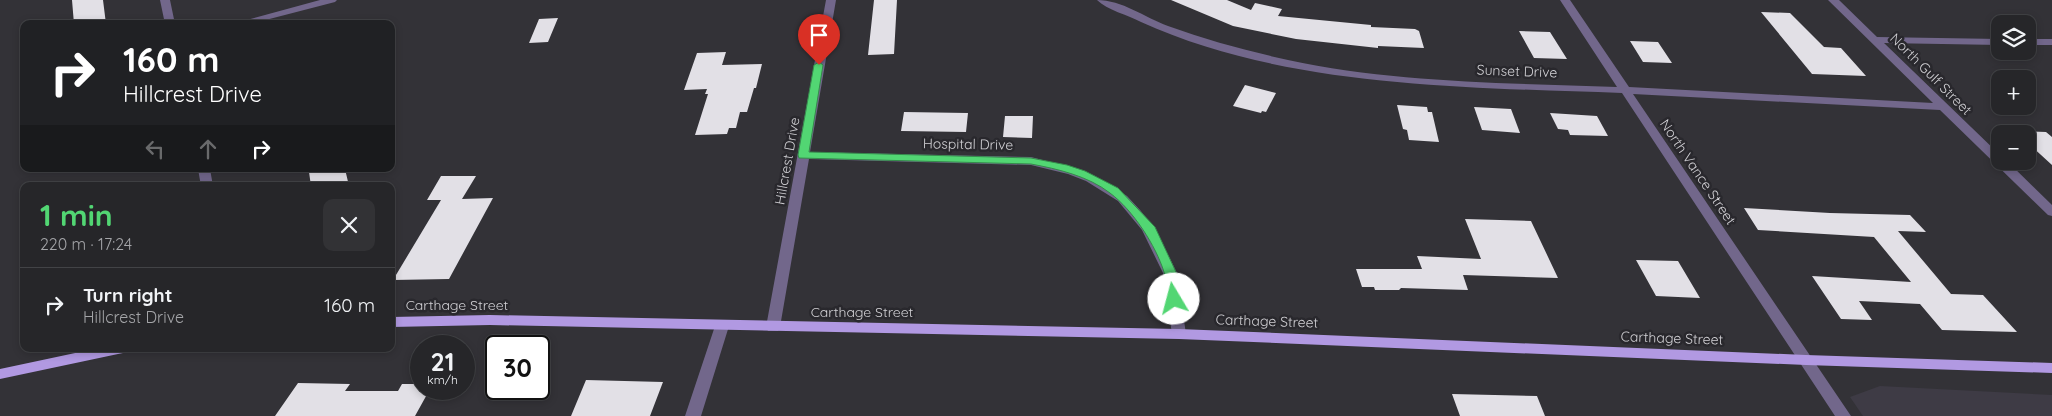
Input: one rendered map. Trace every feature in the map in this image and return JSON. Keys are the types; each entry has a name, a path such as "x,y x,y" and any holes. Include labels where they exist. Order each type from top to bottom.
{"main road":[{"name":"Carthage Street","path":"395,322 490,320 773,328 910,328 1179,334 1806,360 2052,368"},
{"path":"0,374 104,352"}],"street":[{"path":"165,0 169,20"},
{"path":"253,20 332,0"},
{"name":"Hillcrest Drive","path":"773,328 831,0"},
{"name":"Sunset Drive","path":"1102,0 1156,25 1199,41 1297,66 1422,82 1942,107"},
{"name":"North Vance Street","path":"1565,0 1843,416"},
{"name":"North Gulf Street","path":"1833,0 2052,212"},
{"path":"1875,40 1991,42"},
{"path":"2036,42 2052,42"},
{"name":"Hospital Drive","path":"803,155 1031,161 1063,167 1098,181 1114,190 1149,227 1170,272 1179,334"},
{"path":"693,416 722,326"}],"shaded area":[{"path":"1880,386 2052,395 2052,416 1863,416 1850,397"}],"building":[{"path":"72,0 103,0 106,20 74,20"},
{"path":"874,0 897,0 894,54 868,55"},
{"path":"1171,0 1227,0 1251,10 1255,3 1282,9 1278,16 1371,25 1371,27 1415,29 1419,31 1424,48 1378,46 1378,48 1296,39 1233,26"},
{"path":"1761,12 1790,13 1824,47 1841,48 1866,76 1812,74"},
{"path":"558,18 548,42 529,43 539,19"},
{"path":"1519,31 1550,32 1567,59 1534,58"},
{"path":"1630,41 1658,42 1672,63 1643,62"},
{"path":"726,52 722,65 762,64 756,88 754,88 747,112 740,112 736,128 729,128 727,134 695,135 708,94 705,94 707,89 684,90 697,53"},
{"path":"1245,85 1276,93 1266,112 1262,111 1261,113 1233,106"},
{"path":"1397,105 1427,107 1428,112 1432,112 1439,142 1409,140 1407,130 1403,129"},
{"path":"1474,107 1511,109 1520,133 1482,130"},
{"path":"904,112 968,113 966,132 901,131"},
{"path":"1550,113 1597,116 1608,136 1570,135 1568,130 1558,129"},
{"path":"1005,116 1033,116 1032,138 1003,137"},
{"path":"2036,132 2046,132 2052,137 2052,165 2036,150"},
{"path":"309,172 346,172 348,182 310,182"},
{"path":"441,176 476,176 462,199 493,198 449,279 395,280 395,277 441,200 427,200"},
{"path":"1744,208 1910,215 1926,232 1898,231 1951,294 1983,295 2017,332 1942,330 1920,304 1859,301 1872,320 1841,319 1812,276 1911,282 1874,237 1758,230"},
{"path":"1465,219 1531,221 1558,278 1463,275 1468,290 1401,288 1399,290 1375,290 1374,287 1362,287 1356,269 1422,269 1417,256 1481,259"},
{"path":"1636,260 1678,261 1700,298 1656,296"},
{"path":"586,380 663,382 650,416 571,416"},
{"path":"298,383 350,384 345,391 398,391 402,384 410,384 410,400 424,400 415,416 275,416"},
{"path":"1452,394 1537,396 1545,416 1460,416"}],"route":[{"path":"819,65 803,155 1031,161 1063,167 1098,181 1114,190 1149,227 1170,272 1174,299"}]}
